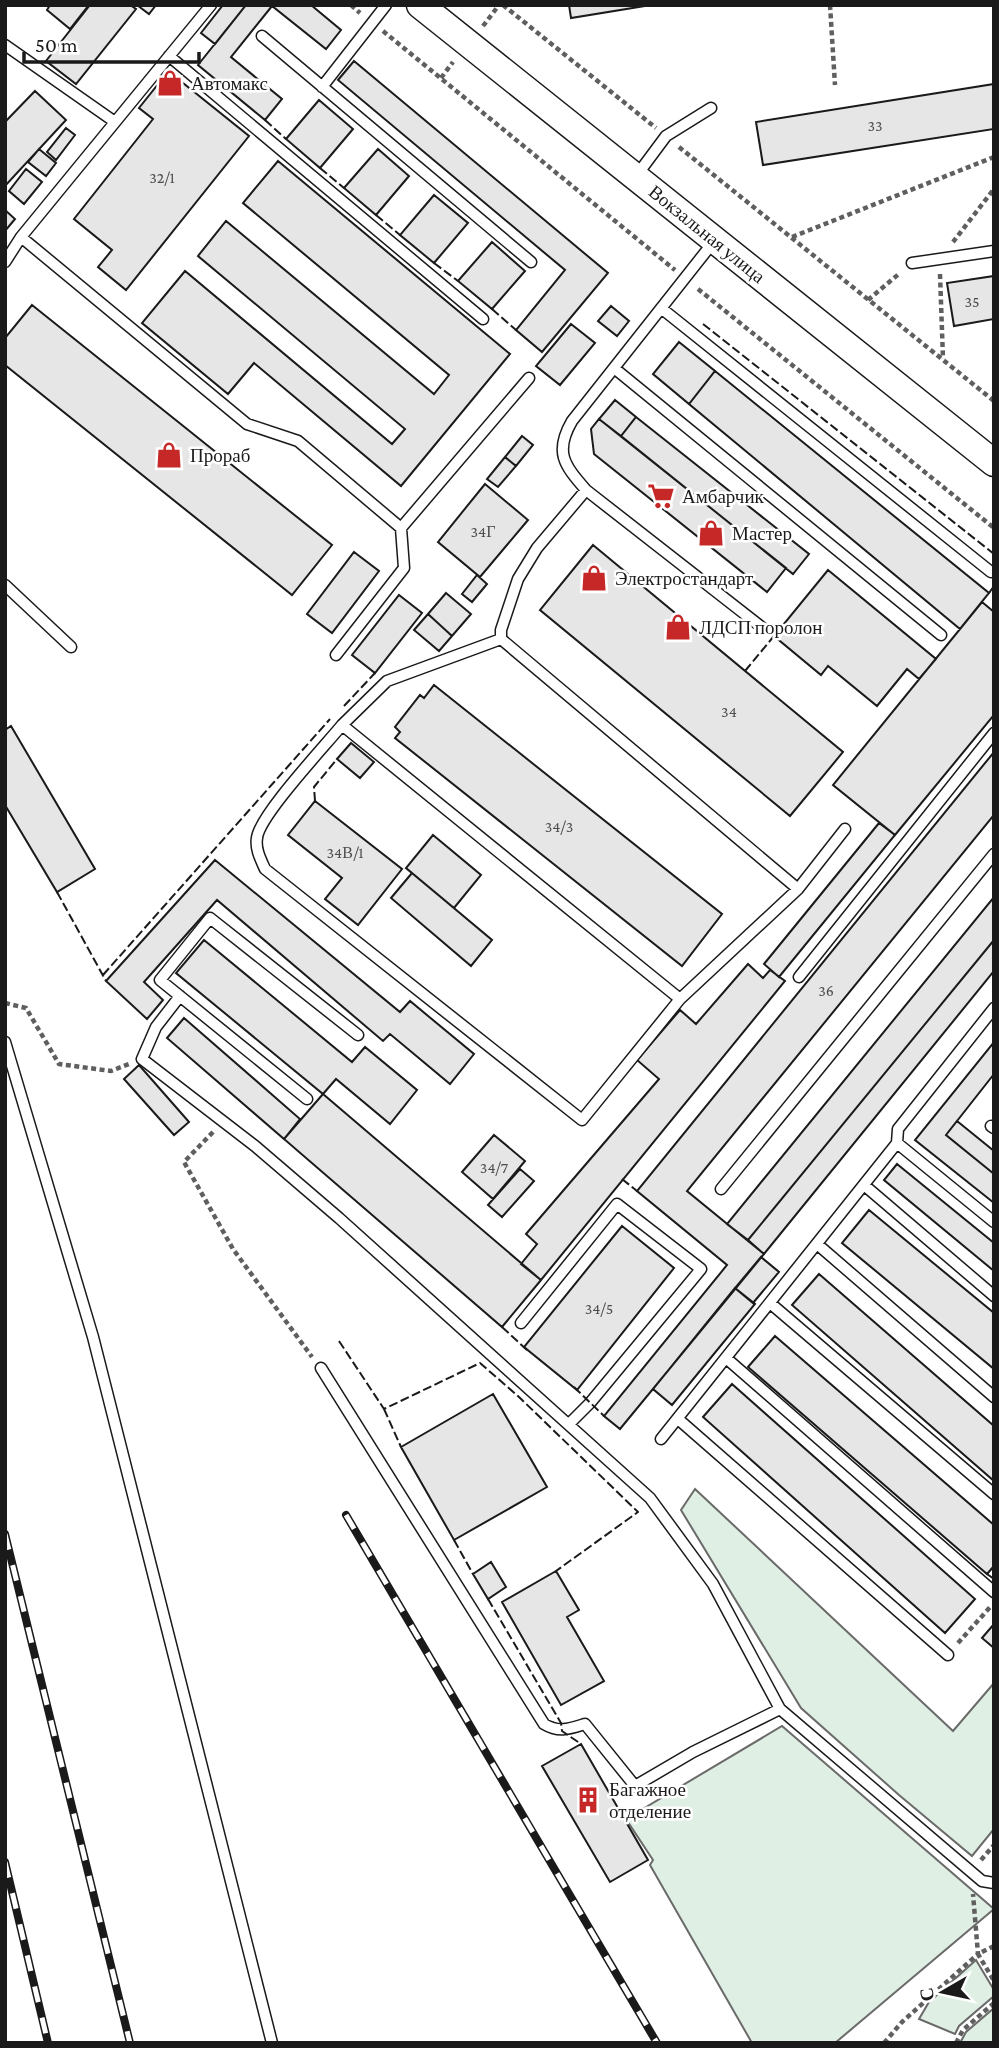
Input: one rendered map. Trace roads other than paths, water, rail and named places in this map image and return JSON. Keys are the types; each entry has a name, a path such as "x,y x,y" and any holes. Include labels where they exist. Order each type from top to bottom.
{"street":[{"name":"Вокзальная улица","path":"421,5 994,463"}],"lane":[{"path":"5,262 21,237 211,5"},
{"path":"322,87 386,5"},
{"path":"262,36 531,262"},
{"path":"5,45 115,122"},
{"path":"169,56 484,319"},
{"path":"636,177 666,136 711,108"},
{"path":"21,237 247,424 298,441 401,528"},
{"path":"715,240 572,421 562,438 561,450 568,470 586,490 764,629"},
{"path":"912,263 994,251"},
{"path":"661,308 991,572"},
{"path":"614,368 941,635"},
{"path":"336,655 404,568 401,528 529,378"},
{"path":"501,639 501,630 518,579 537,548 586,490"},
{"path":"5,585 71,648"},
{"path":"501,639 387,681 342,725 264,818 257,838 258,853 265,869 582,1120 680,999 799,889 845,829"},
{"path":"501,639 799,889"},
{"path":"342,725 680,999"},
{"path":"799,977 994,733"},
{"path":"721,1189 994,854"},
{"path":"307,1099 160,980 211,918 358,1035"},
{"path":"180,996 156,1027 142,1059 339,1218 650,1498 713,1584 780,1709 982,1881 994,1883"},
{"path":"661,1439 897,1143 898,1129 994,1008"},
{"path":"5,1042 93,1337 272,2043"},
{"path":"897,1143 994,1222"},
{"path":"864,1185 994,1296"},
{"path":"521,1323 617,1204 701,1269 590,1403 569,1424"},
{"path":"817,1244 994,1397"},
{"path":"770,1303 994,1494"},
{"path":"726,1358 994,1592"},
{"path":"321,1368 544,1724 562,1731 585,1724 635,1786 693,1752 780,1709"},
{"path":"678,1419 948,1655"}],"railway":[{"path":"346,1515 657,2043"},
{"path":"5,1534 130,2043"},
{"path":"5,1862 48,2043"}],"place":[{"name":"Автомакс","path":"170,83"},
{"name":"Прораб","path":"169,455"},
{"name":"Амбарчик","path":"661,496"},
{"name":"Мастер","path":"711,533"},
{"name":"Электростандарт","path":"594,578"},
{"name":"ЛДСП поролон","path":"678,627"},
{"name":"Багажное отделение","path":"588,1800"}]}
